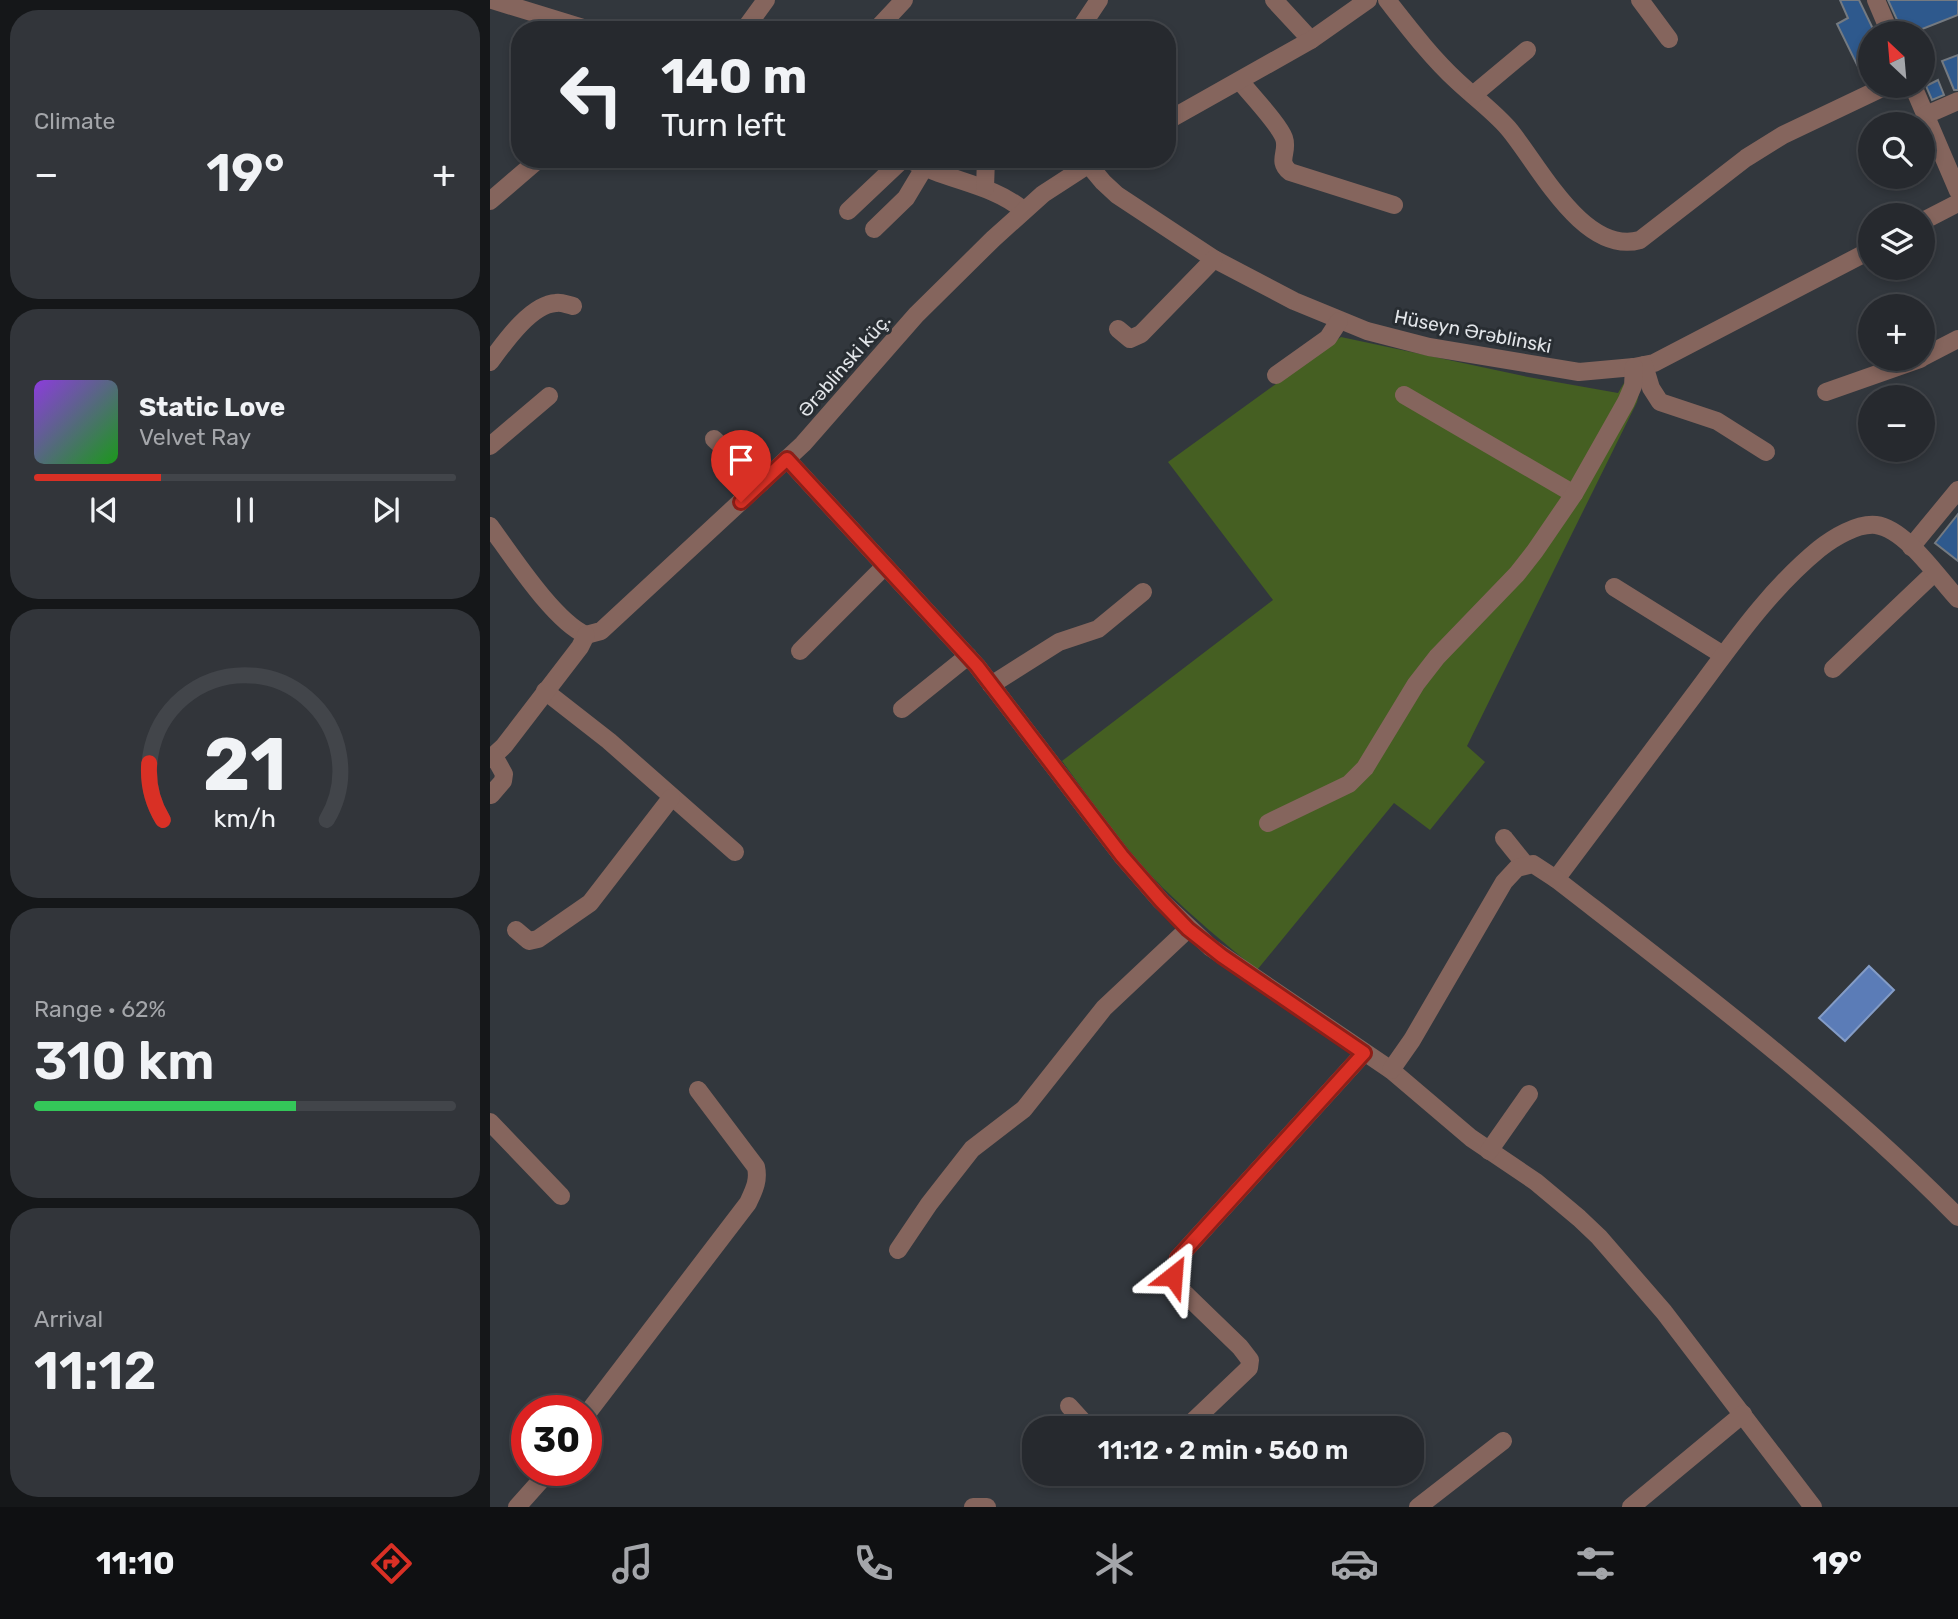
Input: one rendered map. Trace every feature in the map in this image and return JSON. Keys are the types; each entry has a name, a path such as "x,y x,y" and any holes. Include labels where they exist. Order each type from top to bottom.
{"street":[{"path":"492,0 561,21"},
{"path":"751,21 766,0"},
{"path":"884,21 904,0"},
{"path":"1085,21 1099,0"},
{"path":"1274,0 1311,40"},
{"path":"1176,116 1311,40 1352,14 1368,0"},
{"path":"1387,0 1430,53 1508,129 1546,181 1573,212 1610,239 1633,242 1640,240 1746,158 1783,135 1861,98"},
{"path":"1640,0 1670,39"},
{"path":"1876,0 1885,21"},
{"path":"1473,95 1527,50"},
{"path":"1240,81 1283,135 1284,168 1394,205"},
{"path":"1935,114 1954,109"},
{"path":"1935,137 1958,191"},
{"path":"490,201 528,168"},
{"path":"848,211 893,168"},
{"path":"874,229 906,198 915,168"},
{"path":"931,168 985,188 1014,202 1023,210"},
{"path":"985,188 986,168"},
{"name":"Ərəblinski küç.","path":"492,757 504,746 580,648 586,635 601,631 787,459 924,306 1023,210 1082,168"},
{"name":"Hüseyn Ərəblinski","path":"1095,168 1102,182 1117,195 1214,259 1339,321 1429,347 1579,372 1639,366 1667,357 1858,257"},
{"path":"1935,215 1958,203"},
{"path":"1118,329 1130,339 1141,334 1214,259"},
{"path":"490,362 526,320 540,308 558,302 573,306"},
{"path":"1276,375 1328,338 1339,321"},
{"path":"1935,351 1958,339"},
{"path":"1639,366 1660,402 1717,421 1766,453"},
{"path":"1268,823 1349,784 1364,768 1416,684 1437,657 1517,574 1574,494 1626,402 1639,366"},
{"path":"1826,392 1885,371"},
{"path":"1404,395 1574,494"},
{"path":"490,446 549,396"},
{"path":"714,439 761,483"},
{"path":"787,459 968,656 1122,856 1188,929 1234,965 1391,1070 1489,1152 1565,1205 1599,1237 1664,1312 1813,1507"},
{"path":"1911,547 1958,490"},
{"path":"1556,879 1723,655 1779,588 1817,550 1855,528 1878,525 1897,534 1956,594"},
{"path":"490,526 555,609 577,631 586,635"},
{"path":"800,651 884,567"},
{"path":"1833,669 1934,573"},
{"path":"1614,587 1723,655"},
{"path":"991,685 1059,642 1098,629 1143,592"},
{"path":"902,709 968,656"},
{"path":"545,691 593,728 735,852"},
{"path":"491,795 503,781 505,774 492,757"},
{"path":"516,930 529,941 538,939 590,903 671,798"},
{"path":"1504,838 1525,864 1540,867 1556,879 1826,1093 1958,1217"},
{"path":"1391,1070 1412,1040 1504,882 1510,873 1525,864"},
{"path":"898,1250 934,1196 972,1150 1034,1098 1104,1008 1188,929"},
{"path":"1199,1416 1249,1368 1250,1360 1241,1347 1178,1287 1173,1276 1178,1258 1364,1053"},
{"path":"601,1395 740,1213 755,1189 758,1176 756,1167 698,1090"},
{"path":"1489,1152 1529,1094"},
{"path":"490,1122 561,1196"},
{"path":"1069,1406 1078,1416"},
{"path":"1630,1507 1743,1414"},
{"path":"1418,1507 1503,1441"},
{"path":"517,1507 536,1486"},
{"path":"973,1507 987,1507"}],"green space":[{"path":"1341,337 1528,377 1618,393 1624,383 1640,389 1637,402 1467,746 1485,762 1430,830 1394,803 1257,970 1197,920 1149,873 1062,761 1273,600 1168,462"}],"water":[{"path":"1869,966 1894,990 1845,1041 1819,1018"}],"building":[{"path":"1840,0 1859,0 1869,21 1858,21 1858,67 1837,24 1848,18"},
{"path":"1888,0 1958,0 1958,15 1936,24 1936,21 1898,21"},
{"path":"1958,55 1958,90 1954,90 1942,61"},
{"path":"1938,80 1944,95 1932,100 1931,98 1936,98"},
{"path":"1958,514 1958,561 1935,543"}],"route":[{"path":"741,502 787,459 977,666 1122,856 1188,929 1234,965 1364,1053 1178,1258 1173,1276"}]}
